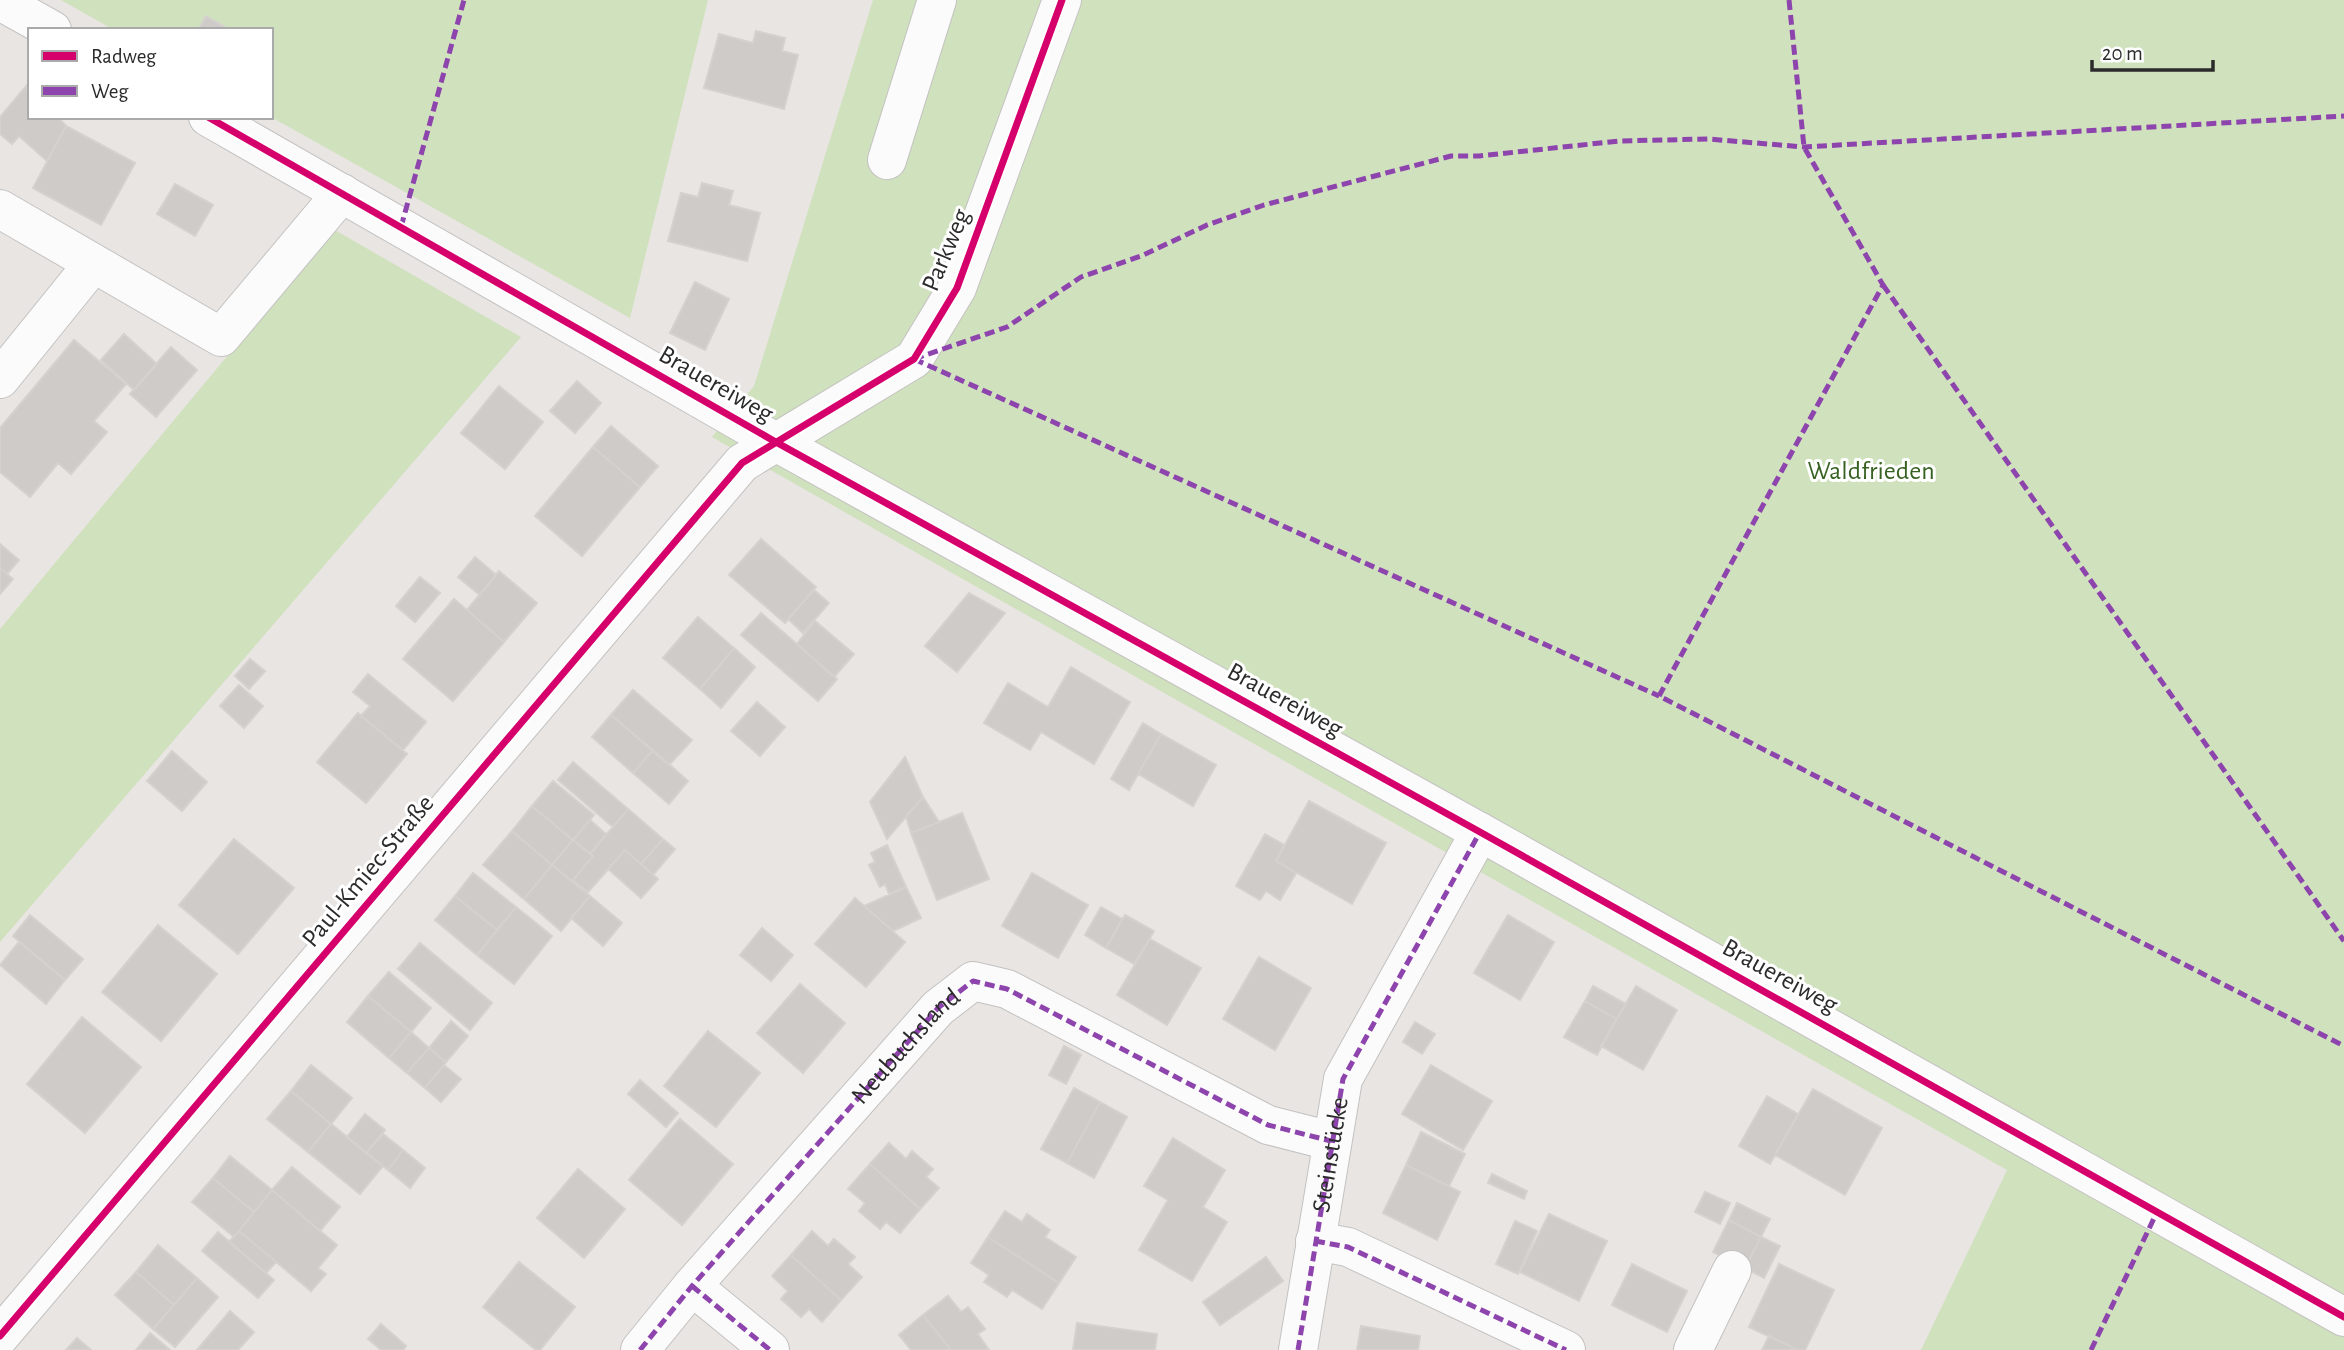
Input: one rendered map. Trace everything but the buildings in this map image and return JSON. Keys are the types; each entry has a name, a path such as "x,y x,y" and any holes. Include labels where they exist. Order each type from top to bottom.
{"street":[{"path":"887,160 937,0"},
{"name":"Parkweg","path":"774,441 914,359 957,288 1062,0"},
{"path":"0,1 48,28"},
{"name":"Brauereiweg","path":"212,119 774,441 1480,832 2344,1317"},
{"path":"0,209 222,337 342,193"},
{"path":"0,379 93,264"},
{"name":"Paul-Kmiec-Straße","path":"0,1336 742,463 774,441"},
{"name":"Steinstücke","path":"1480,832 1343,1079 1315,1241 1348,1247 1566,1350"},
{"name":"Neubuchsland","path":"640,1350 692,1286 938,1008 972,981 1007,989 1268,1125 1331,1141"},
{"path":"1298,1350 1315,1241"},
{"path":"1693,1350 1732,1270"},
{"path":"692,1286 770,1350"}],"green space":[{"path":"61,0 708,0 630,318 273,118 273,28 110,28"},
{"name":"Waldfrieden","path":"873,0 2344,0 2344,1350 1921,1350 2007,1170 712,437 754,386"},
{"path":"333,229 521,337 0,942 0,629"}],"marked path":[{"path":"401,227 464,0"},
{"path":"1789,0 1804,147 1883,285 1659,696 2344,1046"},
{"path":"914,359 1007,327 1081,277 1141,256 1207,225 1264,205 1451,156 1479,156 1619,141 1708,139 1804,147 2344,116"},
{"path":"1883,285 2344,941"},
{"path":"914,359 1659,696"},
{"path":"1298,1350 1343,1079 1480,832"},
{"path":"640,1350 692,1286 938,1008 973,981 1007,989 1268,1125 1331,1141"},
{"path":"2091,1350 2157,1212"},
{"path":"1315,1241 1348,1247 1566,1350"},
{"path":"692,1286 770,1350"}],"cycle path":[{"path":"0,1336 742,463 914,359 957,288 1062,0"},
{"path":"211,119 774,441 1480,832 2344,1317"}]}
